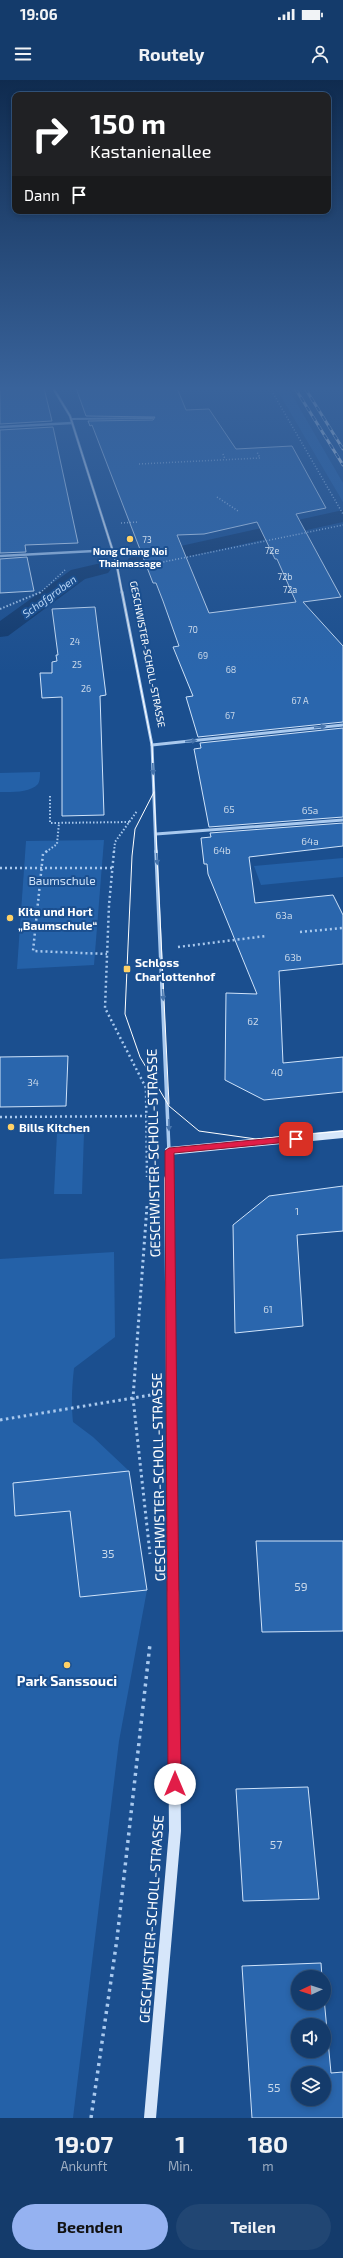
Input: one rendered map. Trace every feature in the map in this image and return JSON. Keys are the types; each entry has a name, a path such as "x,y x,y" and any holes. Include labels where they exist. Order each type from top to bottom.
{"street":[{"name":"GESCHWISTER-SCHOLL-STRASSE","path":"91,483 116,561 152,746 169,1116 175,1831 150,2118"},
{"path":"0,556 113,550"},
{"name":"GESCHWISTER-SCHOLL-STRASSE","path":"152,746 343,725"},
{"path":"156,834 343,820"},
{"path":"169,1151 343,1134"}],"path":[{"path":"325,483 343,514"},
{"path":"216,497 238,511"},
{"path":"118,571 343,525"},
{"path":"0,609 39,594 84,551"},
{"path":"50,796 50,824 131,822"},
{"path":"138,809 131,822 115,842 108,905 105,1008 146,1088 147,1183"},
{"path":"59,823 57,844 43,854 33,951 107,954"},
{"path":"0,868 113,868"},
{"path":"300,932 343,928"},
{"path":"161,949 266,936"},
{"path":"0,1117 169,1116"},
{"path":"147,1204 133,1398 151,1557"},
{"path":"0,1420 172,1392"},
{"path":"91,2118 117,1939 151,1635"}],"green space":[{"path":"332,483 343,483 343,502"},
{"path":"40,772 39,783 35,787 20,791 0,792 0,773"},
{"name":"Baumschule","path":"104,840 94,965 17,969 26,841"},
{"path":"343,858 343,877 261,885 254,866"},
{"path":"84,1132 82,1194 54,1194 57,1133"},
{"name":"Park Sanssouci","path":"114,1252 115,1337 74,1368 72,1395 73,1422 93,1437 129,1471 147,1590 119,1741 73,2118 0,2118 0,1259"}],"building":[{"path":"0,483 65,483 78,543 25,545 26,552 0,553"},
{"path":"114,483 312,483 326,508 296,514 341,597 303,602 343,646 343,722 198,737 186,697 193,696 173,647 179,646 156,583 153,583","holes":["257,522 275,559 277,559 296,602 209,613 177,535 204,534"]},
{"path":"27,557 34,591 0,593 0,559"},
{"path":"95,607 106,695 100,696 104,815 62,816 62,697 42,698 40,673 52,673 52,662 57,661 56,655 58,655 52,609"},
{"path":"343,728 343,817 209,827 194,749 201,748 200,743"},
{"path":"343,823 343,846 249,857 255,903 333,895 343,915 343,964 279,971 283,1063 343,1057 343,1092 264,1100 225,1080 226,993 257,994 208,874 207,864 204,864 201,838 211,837 210,833"},
{"path":"68,1056 66,1106 0,1107 0,1057"},
{"path":"343,1186 343,1231 297,1235 303,1326 235,1333 233,1225 269,1196"},
{"path":"129,1471 147,1590 80,1597 70,1511 15,1516 13,1483"},
{"path":"256,1541 343,1541 343,1631 262,1632"},
{"path":"308,1787 319,1899 243,1901 236,1789"},
{"path":"321,1963 322,1970 291,1970 291,2010 325,2010 326,2018 291,2018 291,2058 330,2058 330,2066 291,2066 291,2106 331,2106 331,2073 343,2072 343,2118 252,2118 242,1966"}],"waterway":[{"name":"Schafgraben","path":"136,562 343,516"},
{"name":"Schafgraben","path":"0,631 78,574 101,569"}],"tram line":[{"path":"91,483 116,561 152,745 154,792"},
{"path":"154,792 169,1104"},
{"path":"154,792 135,829 132,856 125,1014 140,1057 169,1106 199,1131 256,1139 343,1131"}],"place":[{"name":"Nong Chang Noi Thaimassage","path":"130,539"},
{"name":"Kita und Hort „Baumschule“","path":"10,918"},
{"name":"Schloss Charlottenhof","path":"127,969"},
{"name":"Bills Kitchen","path":"11,1127"},
{"name":"Park Sanssouci","path":"67,1665"}],"route":[{"path":"175,1784 169,1151 296,1139"}]}
